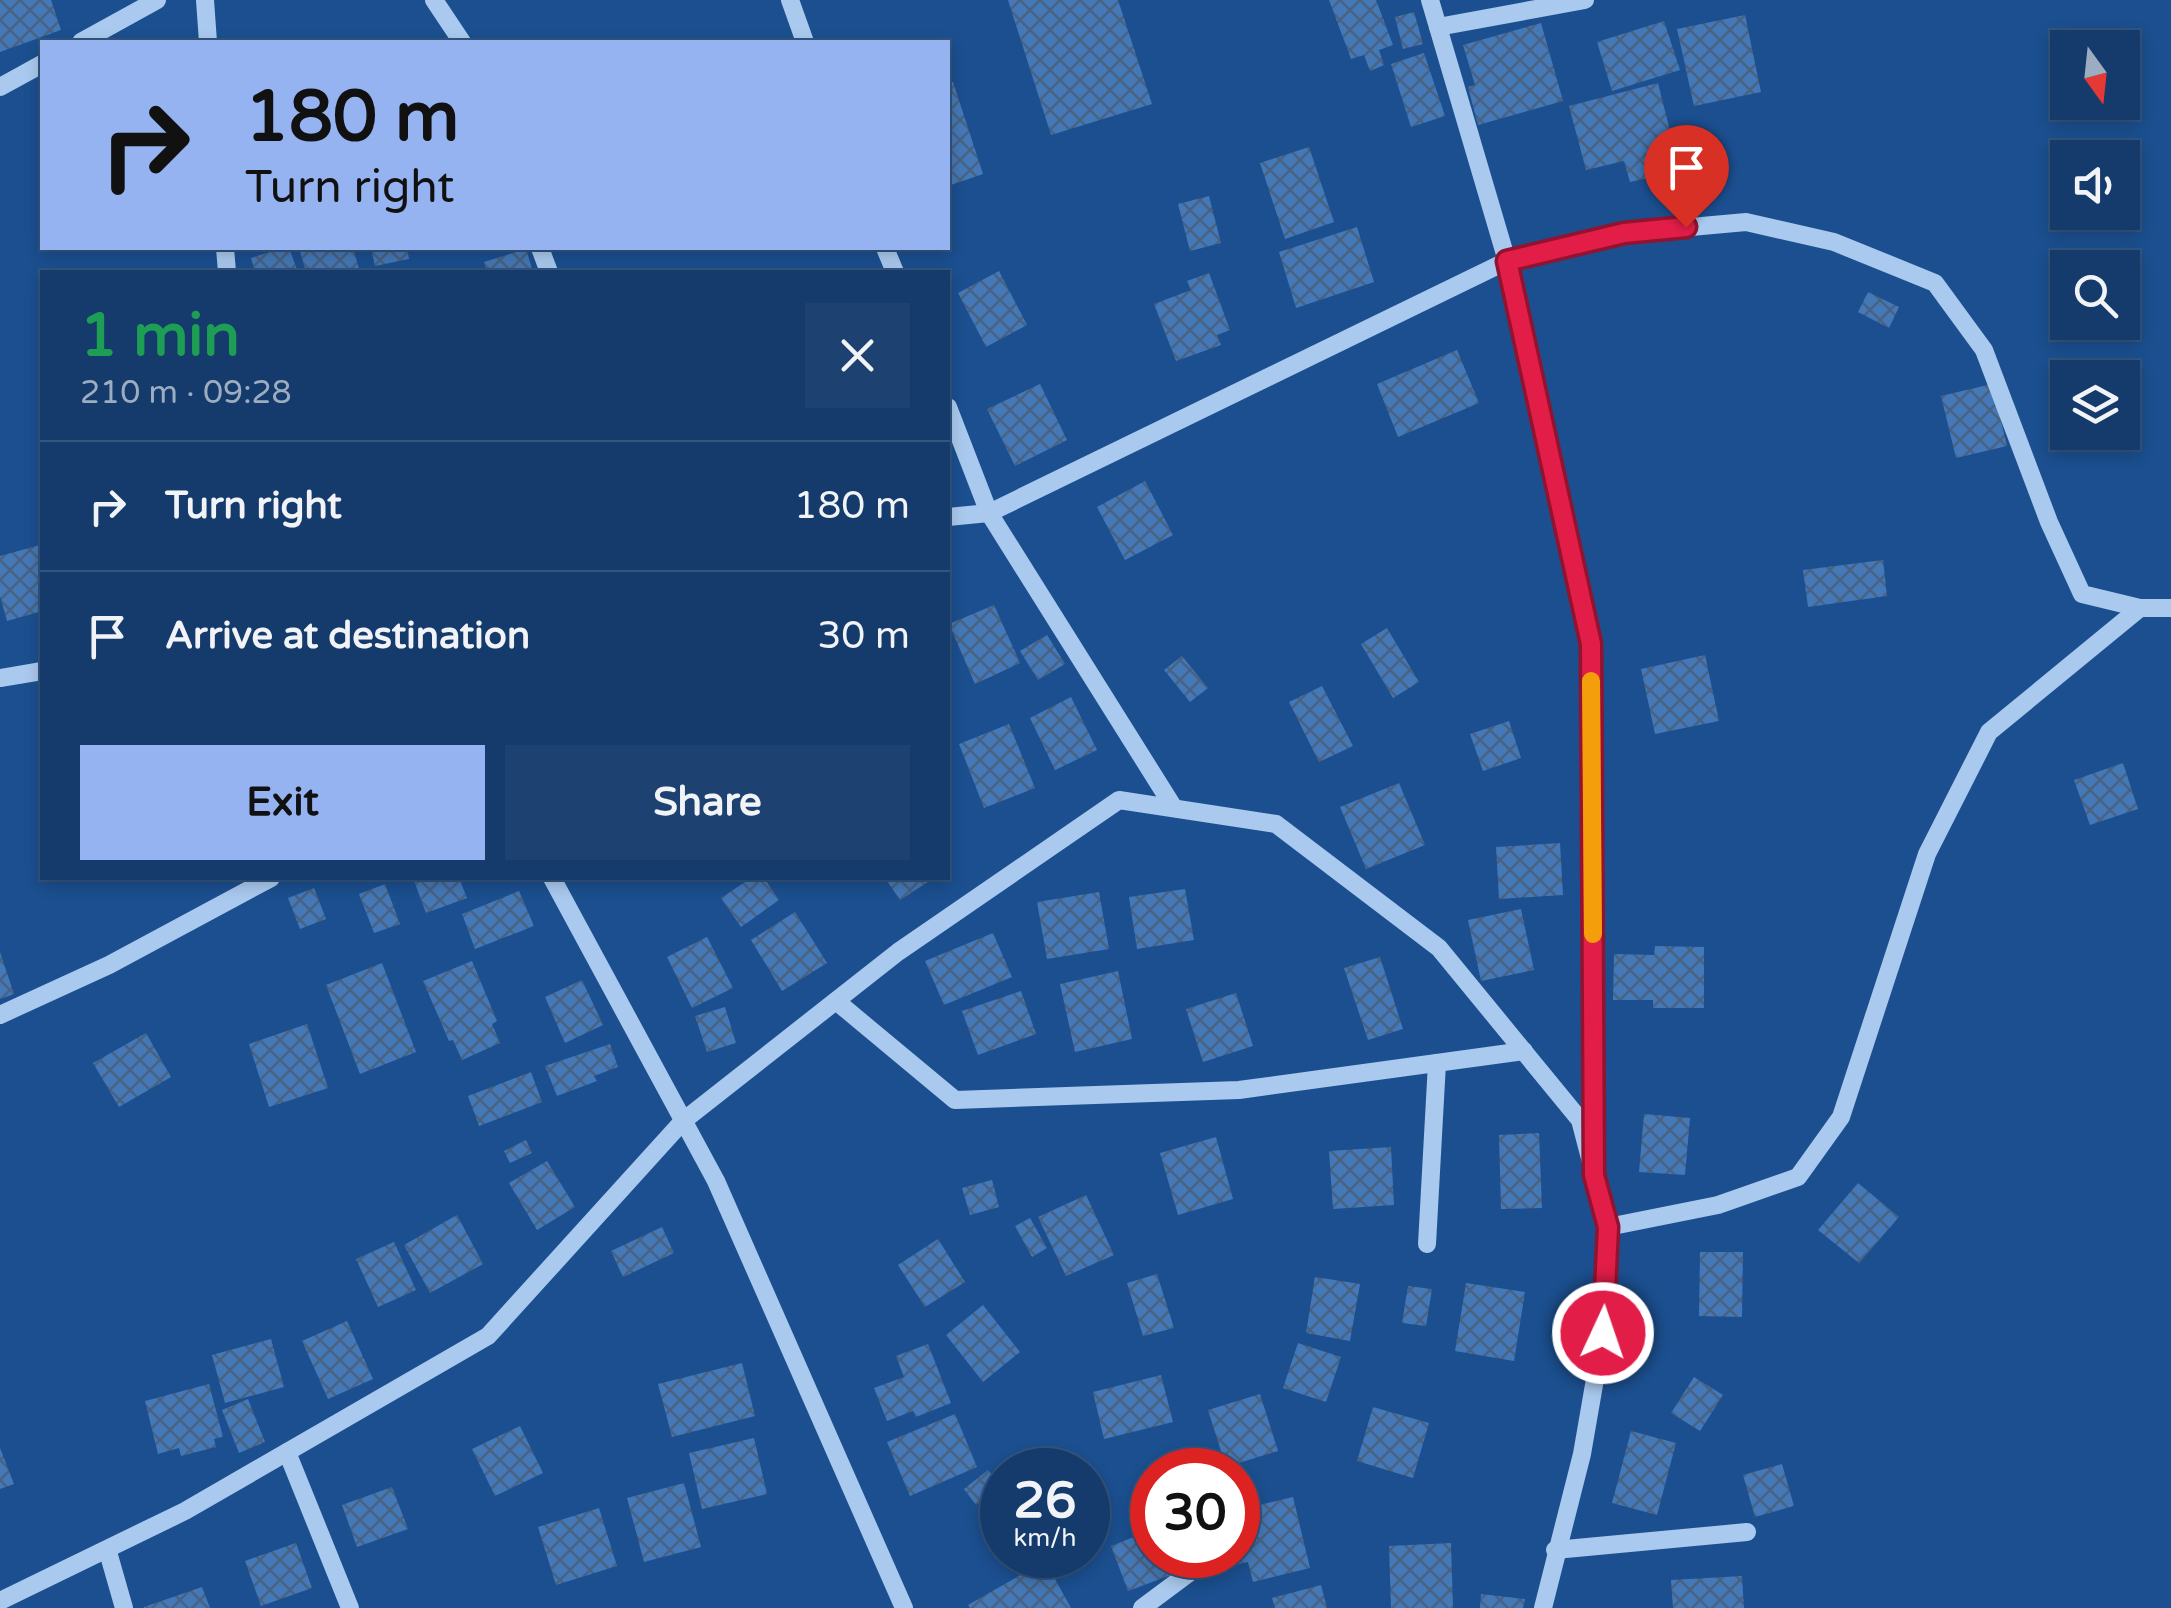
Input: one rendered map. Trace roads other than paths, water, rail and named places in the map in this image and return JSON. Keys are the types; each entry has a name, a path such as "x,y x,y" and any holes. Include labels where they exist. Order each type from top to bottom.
{"street":[{"path":"85,40 157,0"},
{"path":"206,0 208,40"},
{"path":"434,0 461,40"},
{"path":"790,0 804,40"},
{"path":"1430,0 1507,261 1591,644 1594,1175"},
{"path":"1438,27 1584,0"},
{"path":"0,88 40,65"},
{"path":"950,517 989,514 1507,261 1624,233 1746,222 1834,242 1935,283 1984,350 2049,522 2082,594 2140,608 2171,608"},
{"path":"950,412 989,514 1174,808"},
{"path":"1608,1227 1718,1204 1798,1177 1841,1117 1927,854 1988,732 2140,608"},
{"path":"0,678 40,671"},
{"path":"0,1601 108,1552 488,1336 683,1121 898,952 1119,800 1276,824 1439,948 1580,1120 1608,1227 1603,1333 1582,1454 1543,1608"},
{"path":"0,1015 109,966 267,880"},
{"path":"553,880 716,1181 904,1608"},
{"path":"836,1001 955,1100 1239,1090 1524,1051"},
{"path":"1428,1244 1437,1064"},
{"path":"287,1452 350,1608"},
{"path":"1555,1550 1748,1532"},
{"path":"108,1552 124,1608"},
{"path":"1142,1608 1184,1578"}]}
